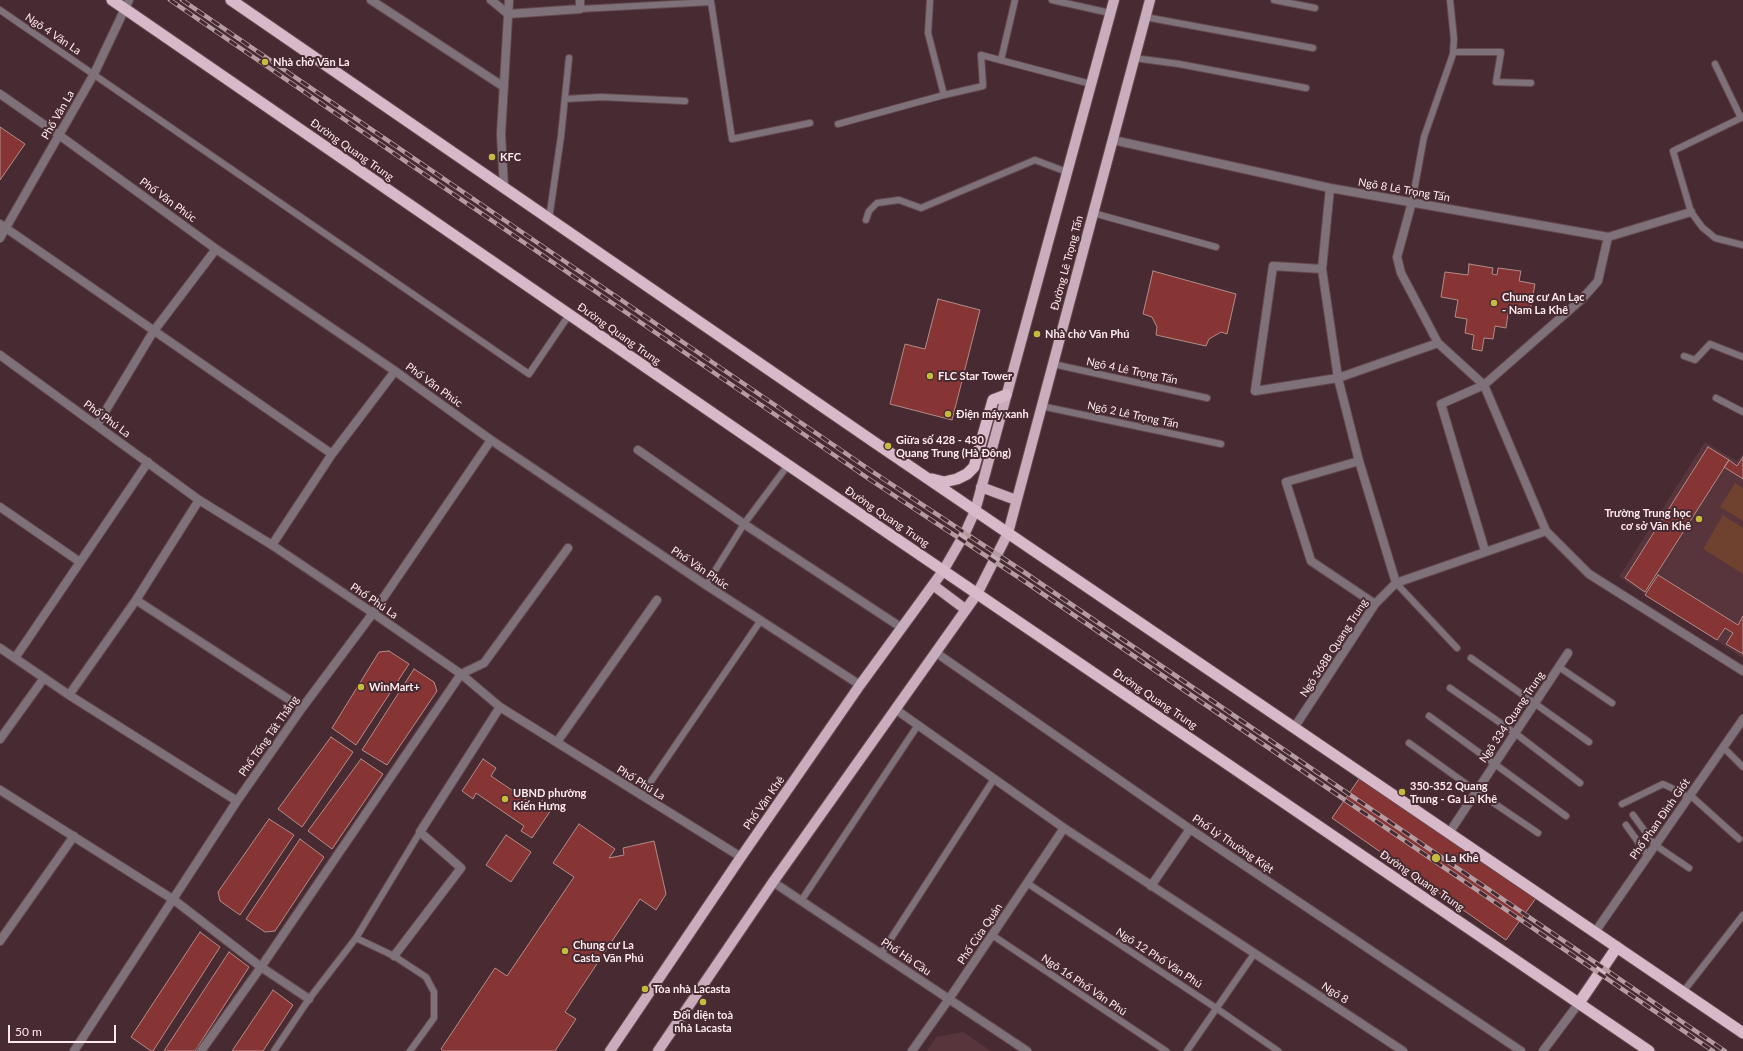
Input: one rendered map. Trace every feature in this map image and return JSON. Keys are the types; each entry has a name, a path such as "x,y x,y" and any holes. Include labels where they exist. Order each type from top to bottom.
{"highway":[{"name":"Đường Quang Trung","path":"112,0 127,4 569,315 1649,1051"},
{"path":"231,0 925,477 1743,1033"},
{"path":"925,477 944,482 957,479 967,474 974,467 993,400 1006,395"},
{"path":"1579,1003 1618,947"}],"main road":[{"path":"975,511 1114,0"},
{"name":"Đường Lê Trọng Tấn","path":"977,594 1008,533 1150,0"},
{"path":"981,487 1016,500"},
{"name":"Phố Văn Khê","path":"610,1051 741,857 860,686 934,585 965,533 975,511"},
{"path":"934,585 965,609"},
{"path":"658,1051 773,882 977,594"}],"street":[{"path":"371,0 504,87"},
{"path":"491,0 508,14 580,10 580,0"},
{"path":"504,188 502,134 509,0"},
{"name":"Phố Văn La","path":"0,238 3,226 59,135 94,74 127,4"},
{"name":"Phố Văn Phúc","path":"0,94 216,249 395,371 491,440 706,585 860,686"},
{"name":"Ngõ 8 Lê Trọng Tấn","path":"1113,140 1330,188 1608,237 1691,212"},
{"path":"1330,188 1322,269 1338,378 1359,461 1396,583 1546,531"},
{"path":"1412,202 1397,257 1401,273 1438,343 1484,385 1546,531 1589,574 1743,671"},
{"path":"3,226 153,332 332,454"},
{"path":"1485,551 1441,404 1484,385 1582,299 1598,281 1608,237"},
{"path":"97,426 153,332 216,249"},
{"path":"1322,269 1273,266 1255,391 1338,378 1438,343"},
{"name":"Phố Phú La","path":"0,355 199,500 272,545 373,613 460,674 500,707 741,857"},
{"path":"272,545 332,454 395,371"},
{"name":"Phố Tống Tất Thắng","path":"74,1051 174,900 237,801 302,708 373,613 491,440"},
{"path":"638,450 744,524 902,628"},
{"path":"1359,461 1286,482 1311,561 1375,604"},
{"path":"14,658 148,462"},
{"path":"69,695 136,600 199,500"},
{"path":"0,507 80,562"},
{"path":"201,1051 460,674 484,663 568,548"},
{"name":"Ngõ 368B Quang Trung","path":"1294,728 1375,604 1396,583"},
{"path":"136,600 302,708"},
{"path":"557,742 657,600"},
{"path":"0,648 69,695 237,801"},
{"name":"Phố Lý Thường Kiệt","path":"935,652 1190,829 1521,1051"},
{"name":"Ngõ 334 Quang Trung","path":"1449,833 1568,653"},
{"path":"0,739 44,678"},
{"path":"394,956 461,868 420,832 500,707"},
{"name":"Ngõ 8","path":"895,709 1064,828 1403,1051"},
{"name":"Phố Phan Đình Giót","path":"1595,932 1743,719"},
{"path":"0,790 174,900 260,967 309,999"},
{"name":"Phố Cửa Quán","path":"912,1051 949,999 1064,828"},
{"path":"1151,886 1190,829"},
{"path":"0,941 74,836"},
{"name":"Phố Hà Cầu","path":"773,882 1027,1051"},
{"path":"1543,1051 1579,1003"}],"lane":[{"path":"930,0 928,32 944,95"},
{"path":"1001,60 1015,0"},
{"path":"1052,0 1110,13"},
{"path":"1274,0 1315,8"},
{"path":"1412,202 1424,137 1448,74 1454,52 1450,0"},
{"path":"580,10 711,2 732,139 810,122"},
{"name":"Ngõ 4 Văn La","path":"0,10 529,374 569,315"},
{"path":"1145,17 1312,48"},
{"path":"1454,52 1502,52 1496,82 1531,83"},
{"path":"838,124 983,86 981,55 1091,84"},
{"path":"549,218 569,58"},
{"path":"1134,58 1179,64 1306,88"},
{"path":"1715,64 1742,117 1673,151 1691,212 1702,227 1715,238 1743,245"},
{"path":"565,98 601,97 685,101"},
{"path":"866,220 869,211 877,203 899,200 921,208 1035,160 1067,172"},
{"path":"1093,213 1216,246"},
{"path":"1684,356 1695,360 1710,344 1743,357"},
{"name":"Ngõ 4 Lê Trọng Tấn","path":"1053,364 1207,398"},
{"path":"1716,398 1743,412"},
{"name":"Ngõ 2 Lê Trọng Tấn","path":"1041,406 1221,444"},
{"path":"706,585 744,524 788,465"},
{"path":"1396,583 1457,648"},
{"path":"641,796 761,620"},
{"path":"1471,658 1589,742"},
{"path":"1558,667 1612,703"},
{"path":"1450,688 1515,733 1580,783"},
{"path":"1429,716 1566,816"},
{"path":"801,901 918,725"},
{"path":"1409,743 1476,792 1538,833"},
{"path":"1723,747 1743,768"},
{"path":"880,954 994,779"},
{"path":"1622,804 1663,784 1689,796 1739,840"},
{"path":"1633,815 1655,845 1689,868"},
{"path":"1626,825 1648,856"},
{"path":"274,1051 309,999 356,938 420,832"},
{"name":"Ngõ 12 Phố Văn Phú","path":"1027,883 1216,1008 1278,1051"},
{"path":"1683,992 1743,915"},
{"name":"Ngõ 16 Phố Văn Phú","path":"992,935 1166,1051"},
{"path":"356,938 394,956 426,977 434,992 434,1018 410,1051"},
{"path":"1187,1051 1254,954"}],"shaded area":[{"name":"Trường Trung học cơ sở Văn Khê","path":"1705,442 1737,461 1743,454 1743,658 1619,577"},
{"path":"1735,483 1743,488 1743,521 1720,507"},
{"path":"1723,515 1743,528 1743,574 1703,549"},
{"path":"963,1032 991,1051 927,1051 936,1037"}],"building":[{"path":"0,127 25,144 0,180"},
{"name":"Chung cư An Lạc - Nam La Khê","path":"1469,264 1493,268 1492,274 1497,275 1498,268 1521,271 1519,281 1535,284 1530,311 1509,307 1506,328 1495,326 1493,339 1484,338 1482,351 1472,349 1474,335 1465,333 1467,319 1455,317 1458,300 1441,297 1445,272 1468,275"},
{"path":"1153,271 1236,294 1227,334 1221,332 1209,339 1206,346 1156,335 1157,327 1152,317 1143,314"},
{"name":"FLC Star Tower","path":"938,299 980,310 952,420 890,404 905,344 925,349"},
{"path":"1708,447 1729,460 1645,592 1625,578"},
{"path":"1743,457 1743,479 1724,467 1729,460 1737,466"},
{"path":"1658,575 1738,625 1743,616 1743,654 1726,644 1733,633 1725,628 1717,640 1645,595"},
{"path":"389,651 409,664 356,745 332,728 379,652"},
{"path":"414,669 434,682 437,691 387,765 362,750"},
{"path":"331,737 353,752 302,827 278,809"},
{"path":"361,759 383,774 332,849 308,831"},
{"name":"UBND phường Kiến Hưng","path":"483,759 496,768 491,776 537,807 542,800 553,807 532,838 521,831 524,826 476,793 473,799 462,791"},
{"path":"1361,776 1536,898 1506,940 1332,818"},
{"path":"269,819 294,835 240,915 220,901 218,892"},
{"name":"Chung cư La Casta Văn Phú","path":"579,824 615,849 609,858 624,855 623,848 654,841 666,894 656,910 640,899 565,1012 576,1019 555,1051 443,1051 441,1049 495,968 507,976 574,877 553,863"},
{"path":"506,835 531,852 511,882 486,865"},
{"path":"300,839 324,857 275,931 265,932 246,919"},
{"path":"200,932 220,947 153,1051 151,1051 131,1037"},
{"path":"229,952 249,967 195,1051 164,1051"},
{"path":"273,990 293,1005 263,1051 232,1051"}],"railway":[{"path":"170,0 869,479 1018,577 1713,1051"},
{"path":"182,0 873,472 1021,570 1725,1051"}],"place":[{"name":"Nhà chờ Văn La","path":"265,62"},
{"name":"KFC","path":"492,157"},
{"name":"Chung cư An Lạc - Nam La Khê","path":"1494,303"},
{"name":"Nhà chờ Văn Phú","path":"1037,334"},
{"name":"FLC Star Tower","path":"930,376"},
{"name":"Điện máy xanh","path":"948,414"},
{"name":"Giữa số 428 - 430 Quang Trung (Hà Đông)","path":"888,446"},
{"name":"Trường Trung học cơ sở Văn Khê","path":"1699,519"},
{"name":"WinMart+","path":"361,687"},
{"name":"350-352 Quang Trung - Ga La Khê","path":"1402,792"},
{"name":"UBND phường Kiến Hưng","path":"505,799"},
{"name":"La Khê","path":"1436,858"},
{"name":"Chung cư La Casta Văn Phú","path":"565,951"},
{"name":"Tòa nhà Lacasta","path":"645,989"},
{"name":"Đối diện toà nhà Lacasta","path":"703,1002"}]}
